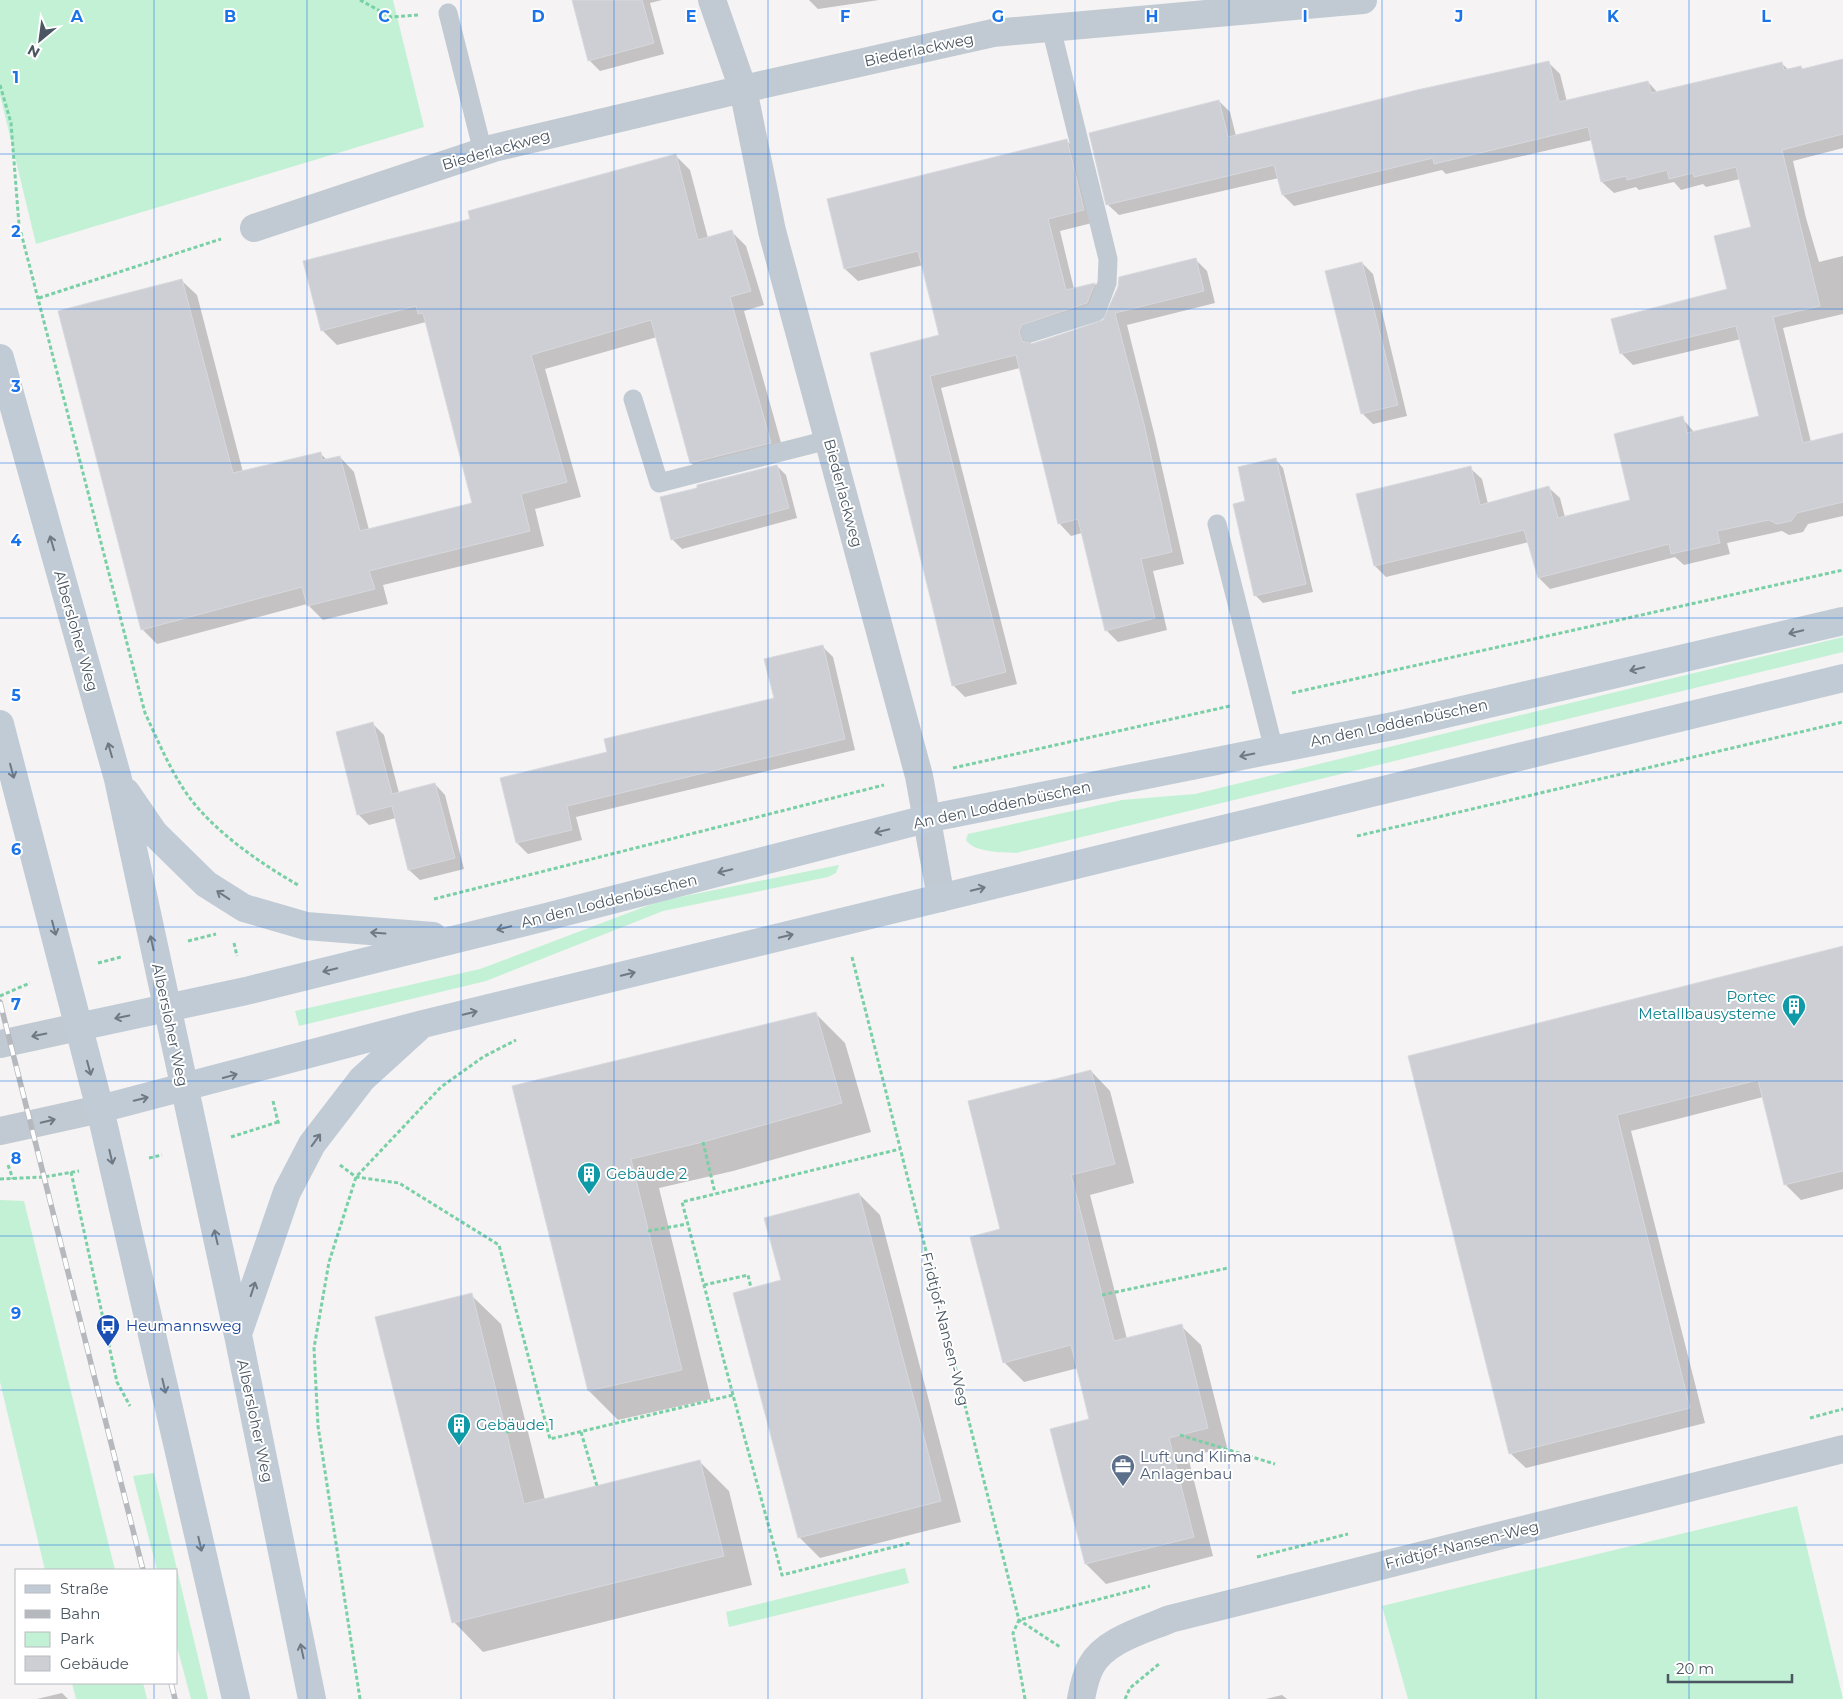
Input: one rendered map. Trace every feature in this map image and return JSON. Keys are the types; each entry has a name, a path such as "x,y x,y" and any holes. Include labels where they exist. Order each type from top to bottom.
{"main road":[{"name":"Albersloher Weg","path":"0,358 118,779 183,1088 238,1335 312,1699"},
{"name":"An den Loddenbüschen","path":"78,1027 246,991 462,938 926,819 1398,725 1843,620"},
{"path":"100,1109 422,1024 1843,678"},
{"path":"0,724 100,1109 236,1699"},
{"path":"118,779 154,833 206,884 244,908 306,926 376,934 462,938"},
{"path":"238,1335 287,1192 312,1144 362,1079 422,1024"}],"street":[{"name":"Biederlackweg","path":"712,0 743,89 772,231 919,776 940,898"},
{"name":"Biederlackweg","path":"254,228 483,152 743,89 993,34 1275,3 1363,0"},
{"path":"0,1044 78,1027"},
{"path":"0,1131 100,1109"},
{"name":"Fridtjof-Nansen-Weg","path":"1091,1665 1106,1650 1124,1638 1170,1620 1843,1449"},
{"path":"1081,1699 1091,1665"}],"lane":[{"path":"448,13 483,152"},
{"path":"1030,333 1096,312 1107,283 1108,259 1051,28"},
{"path":"633,399 659,483 828,440"},
{"path":"1217,524 1274,750"}],"path":[{"path":"360,0 391,17 448,13"},
{"path":"0,84 11,123 19,225 145,713 170,766 197,807 229,837 268,868 303,888"},
{"path":"39,298 254,228"},
{"path":"424,901 919,776 1843,570"},
{"path":"1347,838 1843,722"},
{"path":"0,996 65,971 221,933"},
{"path":"844,957 861,953"},
{"name":"Fridtjof-Nansen-Weg","path":"851,955 1019,1620 1091,1665"},
{"path":"360,1699 318,1426 314,1348 329,1262 356,1177 441,1087 483,1058 521,1037"},
{"path":"703,1142 715,1194"},
{"path":"900,1149 682,1202 782,1575 910,1543"},
{"path":"71,1172 117,1382 134,1414"},
{"path":"356,1177 399,1183 499,1245 550,1439 733,1395"},
{"path":"0,1179 13,1179"},
{"path":"648,1231 688,1224"},
{"path":"1102,1295 1228,1268"},
{"path":"704,1285 748,1275 751,1288"},
{"path":"506,1432 546,1423"},
{"path":"580,1432 597,1486"},
{"path":"1180,1435 1275,1464"}],"green space":[{"path":"0,0 393,0 424,127 36,244 0,95"},
{"path":"1843,637 1843,652 1016,853 982,850 966,840 968,834 1122,800 1195,794"},
{"path":"839,865 836,873 828,877 663,911 486,981 299,1026 295,1011 480,969 660,901"},
{"path":"0,1200 24,1201 115,1569 45,1569 0,1382"},
{"path":"154,1473 177,1569 157,1569 133,1476"},
{"path":"1797,1506 1843,1699 1408,1699 1382,1606"},
{"path":"905,1568 909,1583 729,1627 726,1612"},
{"path":"178,1573 208,1699 191,1699 178,1650"},
{"path":"72,1684 143,1684 147,1699 76,1699"}],"building":[{"path":"572,0 642,0 654,43 588,61"},
{"path":"1843,59 1843,134 1782,150 1820,306 1773,317 1803,443 1843,433 1843,502 1797,513 1791,521 1777,524 1769,520 1717,531 1720,543 1671,554 1669,544 1538,578 1524,530 1374,566 1356,494 1471,466 1480,505 1549,486 1558,518 1630,500 1614,434 1683,416 1687,433 1759,416 1736,326 1620,354 1611,319 1727,289 1714,236 1751,227 1736,167 1694,177 1693,173 1669,179 1667,170 1627,180 1626,176 1601,182 1588,127 1434,164 1433,158 1282,195 1274,165 1106,205 1089,133 1219,100 1228,137 1417,90 1549,61 1559,102 1648,81 1651,93 1782,62 1784,70 1801,66 1802,69"},
{"path":"1067,139 1084,210 1048,219 1066,290 1095,283 1087,303 1022,325 1019,331 1022,341 1033,344 1103,320 1118,287 1119,277 1196,258 1204,291 1115,313 1144,424 1172,552 1141,559 1155,618 1105,631 1078,519 1058,524 1016,355 930,376 1006,672 952,686 870,353 939,335 918,251 844,269 827,199"},
{"path":"676,154 698,240 732,230 751,291 730,297 771,443 690,463 651,320 531,355 567,482 521,494 530,531 369,571 375,589 307,606 302,587 141,630 58,311 182,279 233,473 321,452 322,460 340,456 360,531 472,503 423,313 418,314 416,306 321,331 303,261 470,219 468,211"},
{"path":"1362,262 1398,405 1361,414 1325,271"},
{"path":"1276,458 1306,584 1254,596 1233,504 1245,501 1238,467"},
{"path":"777,465 789,508 671,540 660,497 697,488 697,485"},
{"path":"823,645 845,739 567,806 572,830 516,843 500,778 607,752 604,739 774,698 764,659"},
{"path":"373,722 392,794 435,783 455,858 408,870 392,806 357,815 336,732"},
{"path":"1843,946 1843,1171 1784,1185 1758,1080 1617,1115 1690,1408 1509,1454 1408,1056"},
{"name":"Gebäude 2","path":"816,1012 842,1103 703,1142 631,1159 682,1370 588,1391 512,1086"},
{"path":"1091,1070 1115,1164 1071,1175 1114,1341 1182,1324 1208,1428 1169,1438 1194,1537 1085,1564 1050,1429 1089,1419 1071,1345 1003,1363 970,1237 1000,1229 968,1101"},
{"path":"859,1193 941,1501 798,1538 733,1293 781,1280 764,1218"},
{"name":"Gebäude 1","path":"472,1293 524,1504 700,1460 724,1556 452,1623 375,1317"}],"railway":[{"path":"0,1002 143,1569"},
{"path":"171,1684 175,1699"}],"place":[{"name":"Portec Metallbausysteme","path":"1794,1027"},
{"name":"Gebäude 2","path":"589,1195"},
{"name":"Heumannsweg","path":"108,1347"},
{"name":"Gebäude 1","path":"459,1446"},
{"name":"Luft und Klima Anlagenbau","path":"1123,1487"}]}
